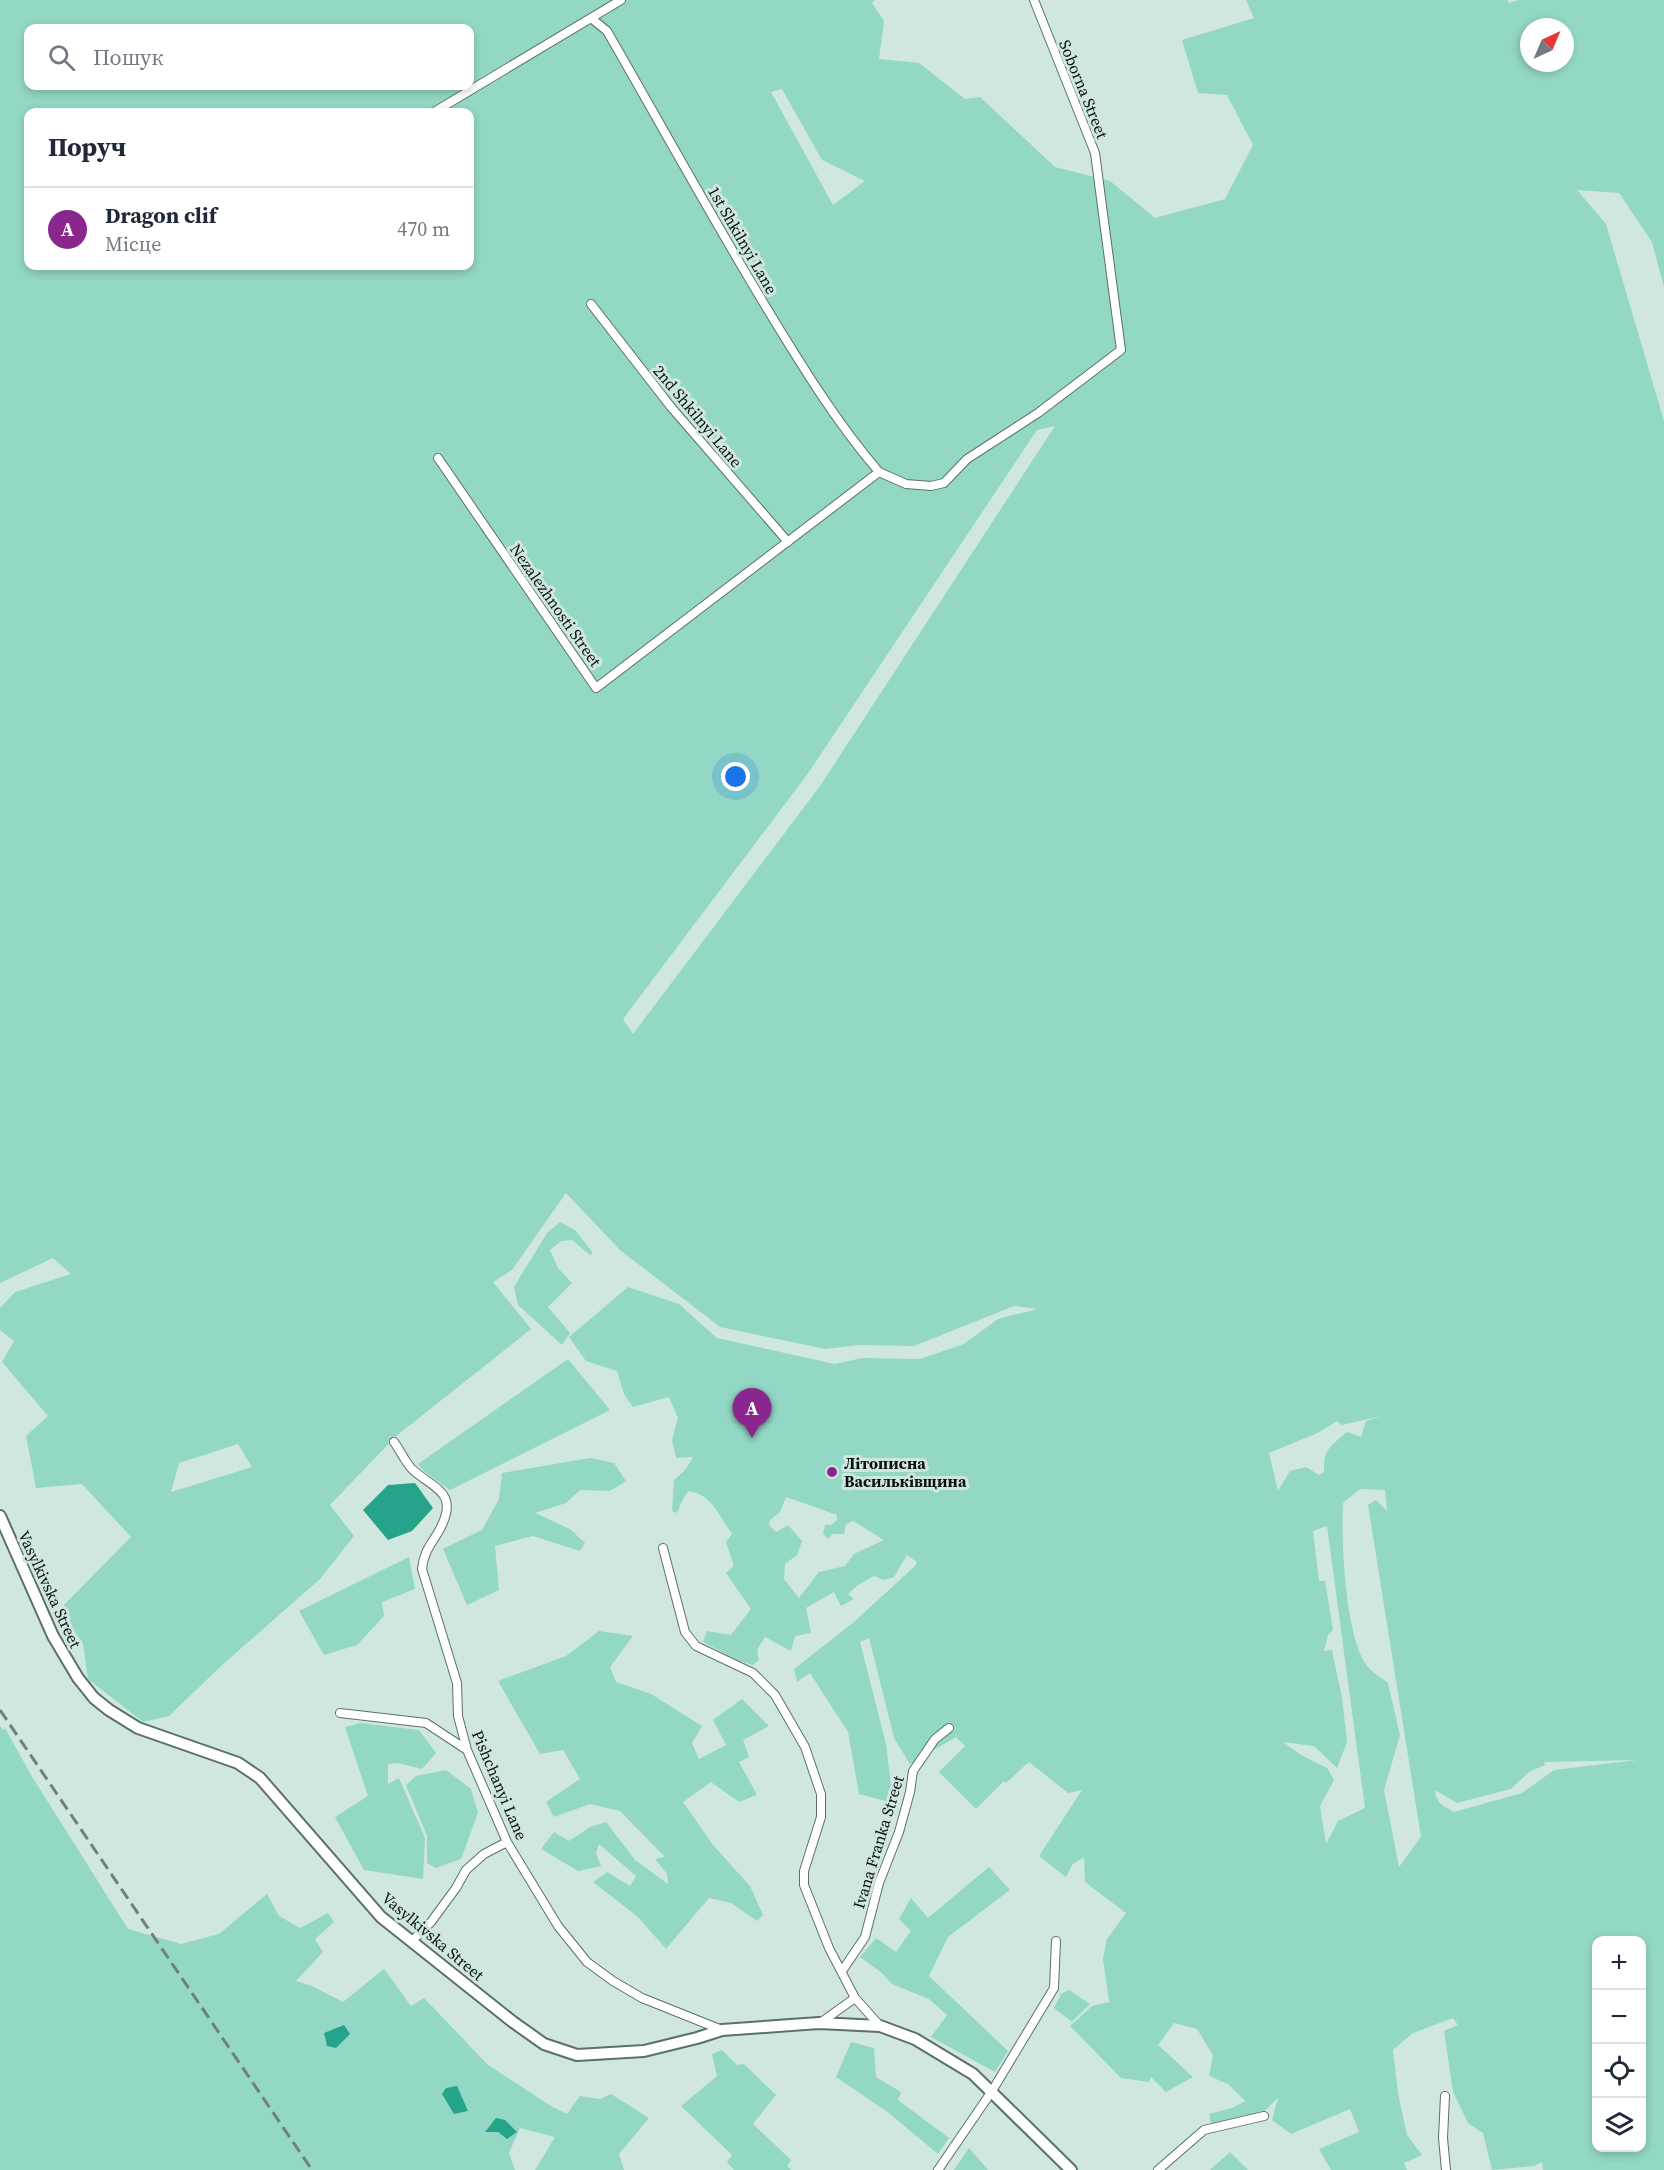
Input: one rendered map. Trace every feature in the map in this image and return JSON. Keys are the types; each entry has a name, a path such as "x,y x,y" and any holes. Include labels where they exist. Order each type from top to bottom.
{"street":[{"path":"474,88 621,0"},
{"name":"Soborna Street","path":"879,472 906,484 931,486 944,483 966,459 1038,413 1121,350 1095,153 1034,0"},
{"name":"1st Shkilnyi Lane","path":"591,18 608,31 720,231 793,351 861,451 879,472"},
{"path":"441,108 471,90"},
{"name":"2nd Shkilnyi Lane","path":"591,304 670,407 788,542"},
{"name":"Nezalezhnosti Street","path":"438,458 596,688 788,542"},
{"path":"788,542 879,472"},
{"name":"Pishchanyi Lane","path":"394,1442 412,1469 441,1489 447,1505 442,1527 429,1544 422,1569 458,1683 458,1716 467,1749 507,1842 558,1926 587,1962 642,1998 722,2030"},
{"name":"Vasylkivska Street","path":"0,1516 53,1636 78,1678 94,1698 138,1728 238,1763 260,1778 381,1917 544,2044 577,2055 644,2050 722,2030 819,2024 880,2026 915,2038 973,2074 1071,2170"},
{"path":"663,1548 685,1632 696,1646 753,1672 775,1695 805,1747 822,1794 821,1818 806,1863 804,1885 829,1948 855,1998 880,2026"},
{"path":"340,1713 426,1723 467,1749"},
{"name":"Ivana Franka Street","path":"842,1971 865,1937 879,1883 899,1832 913,1771 935,1739 949,1728"},
{"path":"411,1942 431,1922 456,1888 466,1869 484,1854 507,1842"},
{"path":"938,2170 992,2091 1054,1988 1056,1941"},
{"path":"819,2024 855,1998"},
{"path":"1445,2096 1443,2138 1446,2170"},
{"path":"1158,2170 1204,2130 1264,2116"}],"shaded area":[{"path":"0,0 875,0 872,3 884,21 879,59 919,63 965,99 980,97 1055,167 1110,181 1155,218 1225,199 1253,145 1227,95 1198,93 1182,40 1254,18 1246,0 1507,0 1509,3 1519,0 1664,0 1664,287 1652,242 1619,193 1577,190 1606,224 1664,421 1664,2170 1543,2170 1542,2162 1534,2166 1492,2170 1483,2133 1468,2123 1453,2092 1444,2031 1458,2025 1453,2018 1413,2033 1393,2050 1398,2093 1407,2135 1422,2155 1404,2163 1407,2170 1331,2170 1319,2149 1359,2132 1350,2109 1291,2134 1272,2120 1278,2098 1262,2113 1211,2124 1209,2114 1232,2108 1245,2101 1228,2084 1209,2076 1213,2055 1197,2029 1174,2023 1158,2045 1193,2077 1166,2092 1151,2077 1149,2082 1121,2078 1070,2026 1092,2006 1109,2002 1103,1959 1107,1939 1126,1913 1085,1882 1084,1857 1072,1865 1066,1877 1039,1856 1082,1790 1068,1793 1029,1762 1006,1783 1004,1781 976,1809 939,1772 965,1746 956,1737 910,1764 894,1738 869,1638 860,1642 886,1744 893,1803 859,1794 848,1732 810,1673 797,1682 794,1669 854,1622 917,1562 907,1555 894,1577 884,1580 874,1576 848,1594 854,1599 841,1606 834,1592 806,1608 811,1633 795,1636 791,1651 765,1637 757,1650 759,1660 753,1665 737,1660 703,1642 707,1631 731,1635 751,1609 726,1573 734,1566 726,1542 732,1534 709,1501 696,1493 688,1491 677,1513 672,1511 674,1480 685,1470 693,1457 676,1458 672,1440 678,1418 669,1397 633,1407 624,1394 617,1371 586,1361 569,1337 628,1287 679,1304 717,1338 835,1364 862,1358 920,1359 964,1344 998,1319 1037,1309 1014,1306 914,1346 859,1345 825,1349 720,1327 620,1250 566,1193 512,1270 493,1282 531,1329 395,1437 330,1505 354,1536 320,1579 221,1666 169,1716 143,1722 88,1679 83,1644 60,1609 131,1537 82,1484 36,1488 26,1436 48,1416 2,1362 14,1341 0,1330 0,1308 15,1292 71,1274 53,1258 0,1283","holes":["782,89 822,160 865,181 833,205 771,92","1055,426 820,786 633,1034 623,1019 809,772 1037,430","1381,1416 1366,1421 1361,1437 1347,1432 1332,1445 1325,1458 1324,1472 1319,1475 1306,1467 1290,1471 1278,1491 1269,1453 1318,1433 1337,1421 1342,1425","238,1444 252,1467 171,1492 179,1463","1360,1489 1385,1490 1387,1511 1376,1500 1368,1505 1421,1837 1399,1867 1384,1790 1400,1735 1388,1683 1369,1668 1361,1655 1346,1589 1343,1503","786,1497 837,1515 837,1520 831,1525 825,1525 823,1534 828,1539 832,1534 844,1534 846,1524 853,1521 884,1540 854,1554 845,1566 819,1572 799,1598 784,1579 785,1564 797,1555 802,1541 788,1525 776,1532 770,1526 769,1521 780,1512","1327,1526 1365,1808 1338,1821 1326,1844 1320,1806 1334,1780 1327,1768 1301,1755 1283,1742 1314,1746 1337,1768 1347,1742 1342,1698 1332,1650 1324,1651 1328,1635 1333,1630 1325,1581 1319,1581 1313,1531","1637,1760 1554,1770 1522,1793 1454,1812 1441,1804 1435,1794 1435,1790 1457,1803 1511,1789 1529,1772 1545,1765 1544,1762"]},
{"path":"560,1222 575,1230 593,1253 590,1255 572,1240 561,1241 550,1250 558,1268 572,1283 548,1307 570,1333 562,1345 518,1305 514,1287 547,1233"},
{"path":"568,1359 610,1410 450,1490 418,1464"},
{"path":"590,1458 614,1463 626,1481 610,1491 580,1490 566,1503 535,1513 570,1529 585,1543 580,1551 533,1536 495,1546 499,1590 467,1605 443,1549 482,1530 499,1499 502,1473"},
{"path":"415,1483 433,1508 412,1531 388,1540 363,1510 388,1485"},
{"path":"409,1557 415,1589 382,1602 384,1616 357,1645 324,1655 299,1611"},
{"path":"599,1631 633,1636 610,1667 616,1682 651,1694 702,1726 692,1743 699,1759 726,1745 713,1720 742,1699 769,1726 743,1740 749,1757 739,1762 757,1795 739,1802 711,1782 683,1802 713,1845 750,1886 763,1915 757,1921 731,1903 709,1898 666,1949 638,1917 593,1882 607,1872 630,1886 636,1876 599,1844 596,1853 601,1866 578,1871 541,1849 554,1832 569,1841 590,1827 606,1822 635,1860 668,1884 667,1874 655,1859 665,1857 620,1811 590,1804 554,1817 546,1802 580,1779 563,1750 540,1754 498,1681 566,1656"},
{"path":"360,1723 419,1730 436,1753 422,1769 398,1763 388,1764 388,1784 399,1778 425,1838 423,1879 364,1870 335,1817 368,1796 345,1727"},
{"path":"0,1726 3,1730 5,1728 31,1775 128,1929 181,1944 219,1934 267,1894 279,1916 300,1928 328,1913 334,1922 315,1939 323,1952 296,1981 314,1987 343,2002 384,1969 411,2006 424,1998 488,2065 551,2106 567,2114 580,2096 600,2099 611,2094 649,2118 619,2154 624,2170 535,2170 555,2137 520,2128 509,2153 515,2170 0,2170"},
{"path":"446,1770 471,1789 478,1813 461,1859 436,1868 427,1863 427,1836 406,1785 416,1776"},
{"path":"989,1867 1010,1890 948,1937 929,1976 1008,2051 995,2072 931,2037 947,2015 929,1999 892,1984 882,1973 860,1957 876,1938 896,1952 911,1931 899,1919 911,1898 928,1918"},
{"path":"1069,1990 1090,2004 1072,2022 1054,2008 1061,1994"},
{"path":"344,2025 350,2034 336,2048 327,2046 324,2033"},
{"path":"851,2042 874,2048 876,2077 901,2092 898,2100 949,2138 938,2154 889,2113 836,2077"},
{"path":"722,2050 737,2065 744,2064 776,2095 753,2124 791,2160 787,2166 791,2170 734,2170 727,2162 732,2155 681,2106 717,2076 712,2054"},
{"path":"457,2086 468,2111 454,2114 442,2094 446,2088"},
{"path":"496,2118 505,2120 517,2132 507,2139 498,2132 485,2132"},
{"path":"969,2148 988,2170 954,2170"},
{"path":"1230,2152 1248,2170 1210,2170"}],"railway":[{"path":"0,1710 312,2170"}],"place":[{"name":"Dragon clif","path":"752,1438"},
{"name":"Літописна Васильківщина","path":"832,1472"}]}
